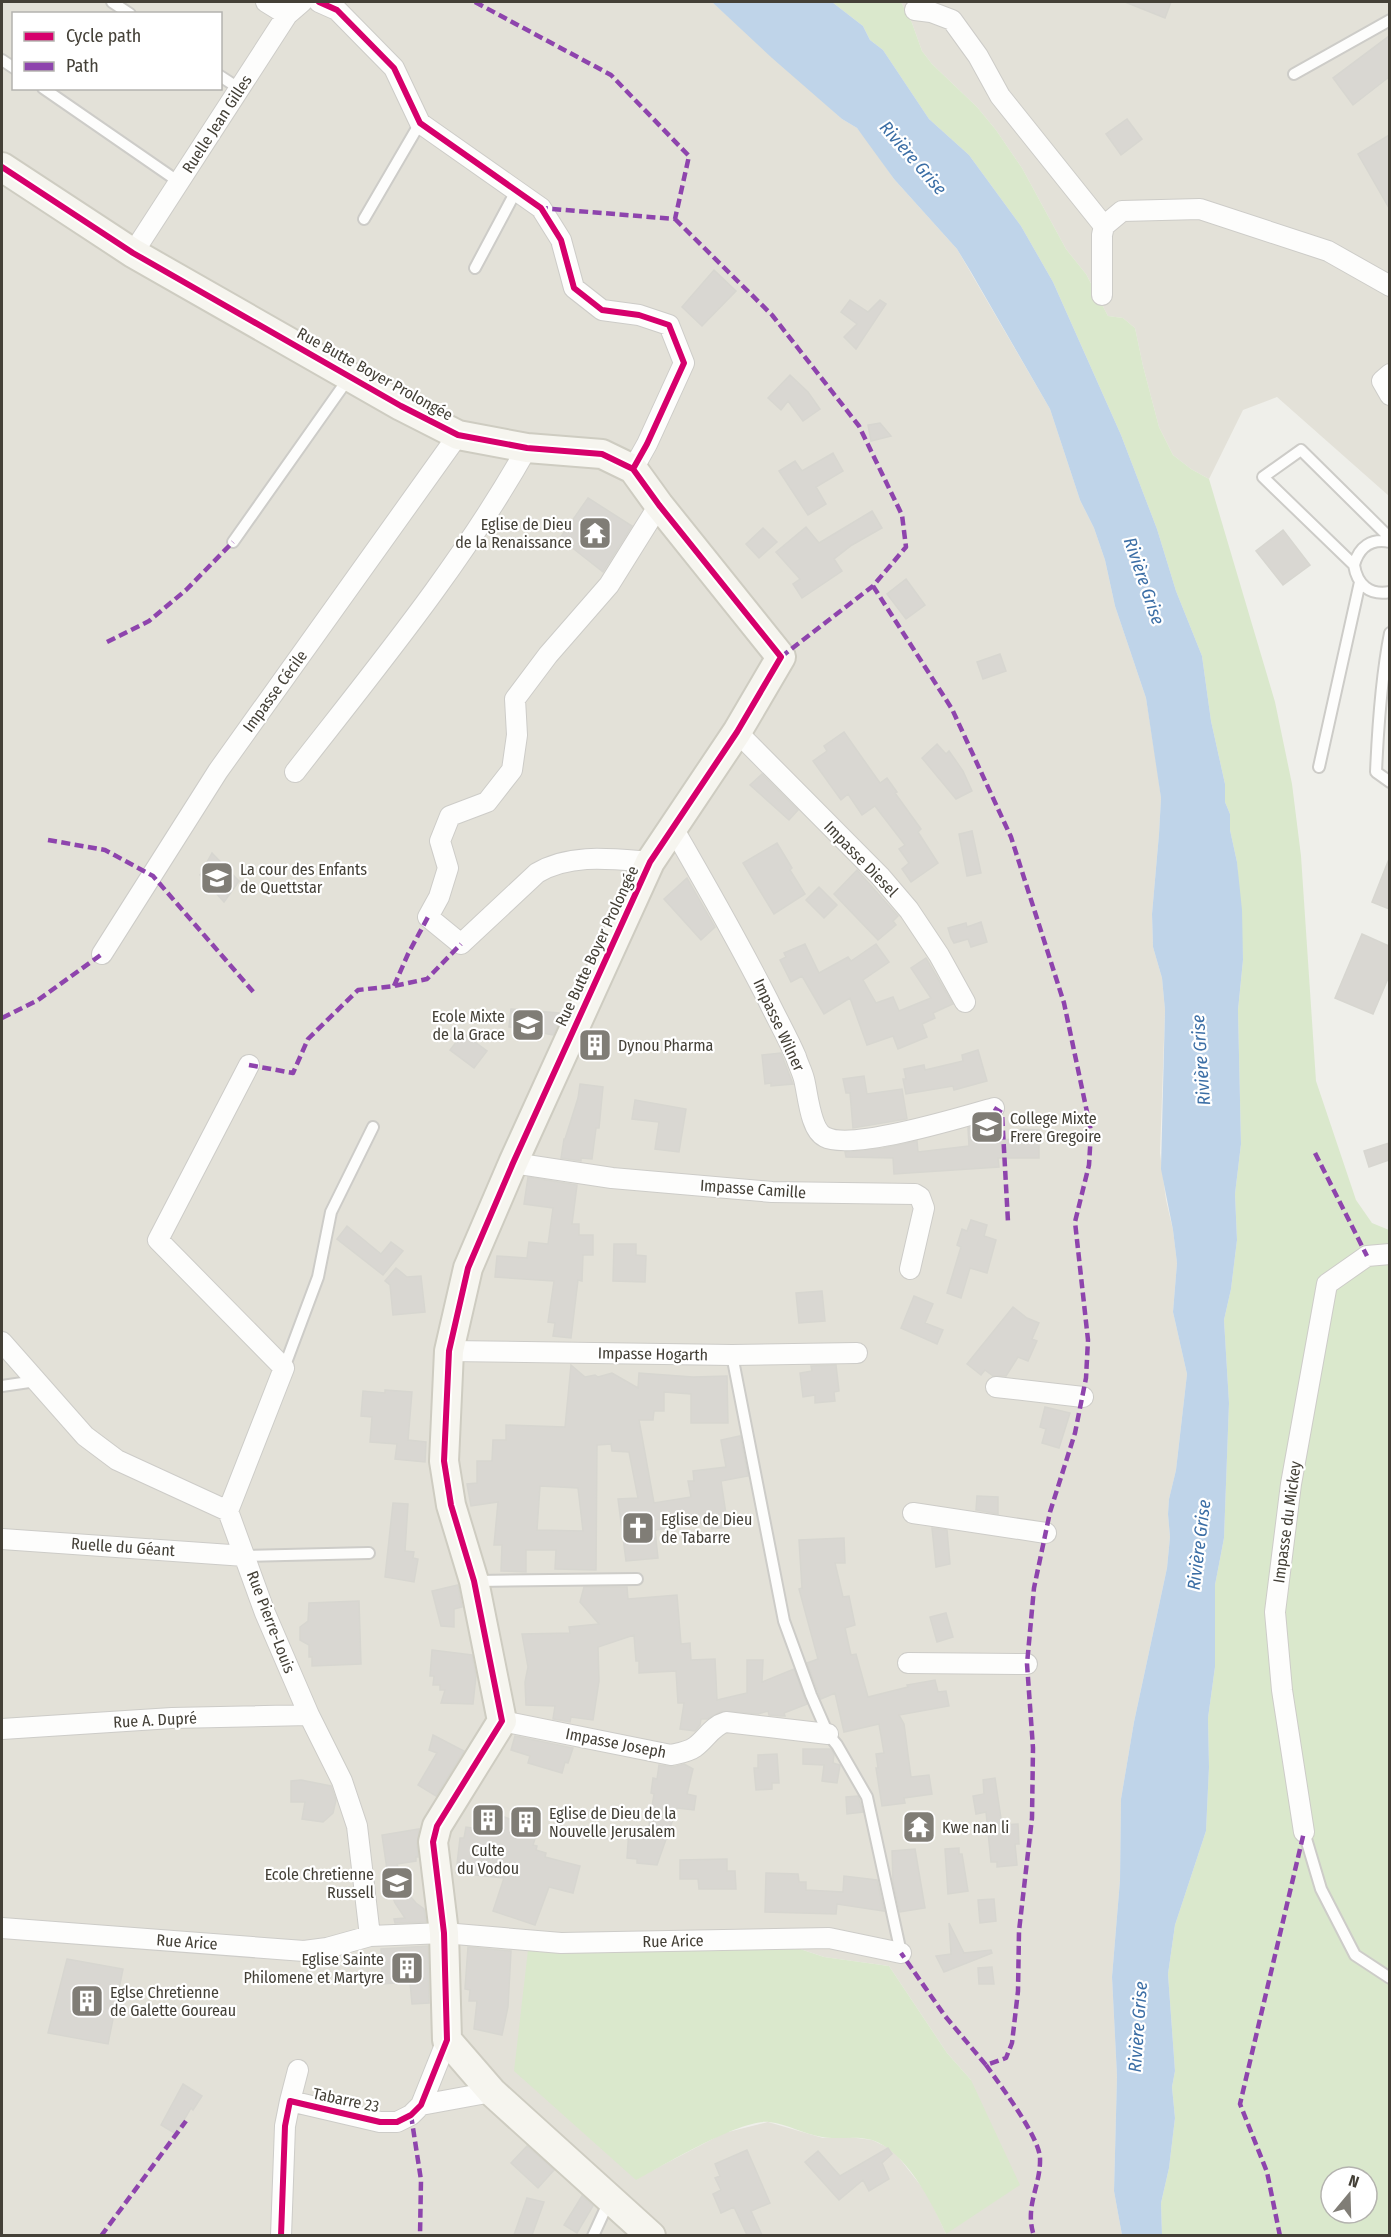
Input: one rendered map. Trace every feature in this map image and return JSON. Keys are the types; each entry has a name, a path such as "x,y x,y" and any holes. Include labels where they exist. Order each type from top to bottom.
{"street":[{"path":"266,2 287,15"},
{"name":"Ruelle Jean Gilles","path":"133,253 287,15 302,2"},
{"path":"319,2 337,10 394,68 420,123 540,208 561,240 574,288 602,310 639,315 669,325 684,363 633,469"},
{"path":"915,10 931,12 952,20 973,48 1000,96 1104,226"},
{"name":"Rue Butte Boyer Prolongée","path":"2,167 133,253 401,406 458,435 527,448 602,454 633,469 659,505 781,657 736,732 650,862 513,1163 468,1268 449,1351 444,1461 450,1505 474,1581 502,1721"},
{"path":"1102,295 1104,226 1122,210 1200,209 1328,251 1389,286"},
{"path":"1389,374 1382,381 1389,395"},
{"name":"Impasse Cécile","path":"102,954 218,771 458,435"},
{"path":"295,772 399,639 506,485 527,448"},
{"path":"650,862 597,858 564,861 549,866 537,873 461,944 428,917 439,897 448,868 440,841 450,816 487,802 512,770 517,735 515,699 548,655 609,585 659,505"},
{"name":"Impasse Diesel","path":"736,732 880,876 909,910 939,955 964,1002"},
{"name":"Impasse Wilner","path":"673,828 736,937 794,1052 819,1133 825,1138 837,1141 879,1137 948,1122 994,1108"},
{"path":"2,1342 85,1436 117,1460 228,1511 284,1368 158,1240 249,1065"},
{"name":"Impasse Camille","path":"513,1163 612,1178 772,1192 915,1194 920,1197 924,1208 910,1269"},
{"name":"Impasse du Mickey","path":"1304,1832 1282,1690 1275,1612 1291,1484 1327,1284 1367,1256 1389,1254"},
{"name":"Impasse Hogarth","path":"449,1351 732,1355 857,1353"},
{"path":"996,1387 1083,1397"},
{"name":"Rue Pierre-Louis","path":"228,1511 264,1613 309,1715 342,1781 357,1826 370,1936"},
{"path":"912,1513 1046,1533"},
{"name":"Ruelle du Géant","path":"2,1539 245,1556"},
{"path":"908,1664 1027,1664"},
{"name":"Rue A. Dupré","path":"2,1729 172,1718 309,1715"},
{"path":"421,2105 447,2040 444,1933 434,1834 502,1721"},
{"name":"Impasse Joseph","path":"502,1721 671,1755 686,1752 696,1746 714,1727 726,1722 828,1734"},
{"name":"Rue Arice","path":"2,1929 304,1951 370,1936"},
{"path":"370,1936 444,1933"},
{"name":"Rue Arice","path":"444,1933 561,1943 829,1938 901,1953"},
{"path":"447,2040 492,2092 651,2235"},
{"path":"290,2101 298,2070"},
{"name":"Tabarre 23","path":"280,2235 285,2126 290,2101 380,2122 397,2122 411,2115 421,2105 492,2092"}],"lane":[{"path":"112,2 127,12"},
{"path":"1294,74 1389,20"},
{"path":"222,77 240,89"},
{"path":"46,90 179,182"},
{"path":"364,219 420,123"},
{"path":"475,268 516,191"},
{"path":"233,542 350,376"},
{"path":"1318,767 1360,582 1354,565 1263,477 1301,450 1389,540"},
{"path":"1354,565 1362,548 1379,540 1389,540"},
{"path":"1360,582 1374,592 1389,592"},
{"path":"1389,633 1379,715 1376,772 1389,782"},
{"path":"284,1368 318,1277 331,1212 373,1127"},
{"path":"732,1355 784,1621 828,1734 855,1774 867,1797 901,1953"},
{"path":"2,1386 36,1381"},
{"path":"245,1556 369,1553"},
{"path":"474,1581 637,1579"},
{"path":"1304,1832 1321,1889 1355,1955 1389,1978"},
{"path":"593,2235 610,2198"}],"shaded area":[{"path":"2,2 712,2 842,119 857,128 867,140 894,179 957,249 1050,409 1080,500 1094,528 1105,560 1115,606 1146,698 1157,768 1161,798 1152,914 1153,947 1162,978 1165,1010 1160,1153 1177,1263 1173,1312 1187,1374 1176,1470 1169,1499 1170,1537 1167,1568 1134,1722 1121,1799 1120,1880 1112,1977 1117,2076 1114,2191 1122,2235 2,2236","holes":["794,1947 824,1957 889,1966 947,2053 971,2080 946,2234 928,2195 893,2150 872,2140 849,2137 823,2138 768,2122 724,2133 636,2179"]},
{"path":"901,2 1389,2 1389,496 1277,397 1243,410 1209,479 1173,455 1159,427 1135,328 1123,318 1108,316 1086,274 1066,249 1022,168 977,107 932,64 922,51 912,23"}],"green space":[{"path":"832,2 901,2 912,23 922,51 932,64 977,107 1022,168 1066,249 1086,274 1108,316 1123,318 1135,328 1159,427 1173,455 1209,479 1275,702 1292,784 1301,856 1316,1081 1356,1200 1372,1223 1389,1230 1389,2235 1162,2235 1161,2203 1169,2168 1175,2118 1172,2087 1175,2071 1168,1974 1175,1925 1206,1831 1209,1767 1208,1718 1215,1667 1215,1585 1224,1538 1229,1403 1224,1320 1231,1289 1237,1240 1235,1194 1241,1144 1238,1010 1243,960 1237,862 1230,830 1230,814 1225,802 1225,784 1211,721 1202,656 1176,591 1157,529 1121,435 1053,282 1021,226 969,155 929,119 883,50 870,40 863,26"},
{"path":"794,1947 824,1957 889,1966 947,2053 971,2080 1020,2185 946,2234 907,2166 884,2146 866,2139 822,2137 769,2122 756,2123 722,2135 636,2180 514,2071 528,1950"}],"water":[{"name":"Rivière Grise","path":"712,2 832,2 863,26 870,40 883,50 929,119 969,155 1021,226 1053,282 1121,435 1157,529 1176,591 1202,656 1211,721 1225,784 1225,802 1230,814 1230,830 1237,862 1242,910 1243,960 1238,1010 1241,1144 1235,1194 1237,1240 1231,1289 1224,1320 1229,1403 1224,1538 1215,1585 1215,1667 1208,1718 1209,1767 1206,1831 1175,1925 1168,1974 1175,2071 1172,2087 1175,2118 1169,2168 1161,2203 1162,2235 1122,2235 1114,2191 1117,2076 1112,1977 1120,1880 1121,1799 1134,1722 1167,1568 1170,1537 1169,1499 1176,1470 1187,1374 1173,1312 1177,1263 1161,1169 1165,1010 1162,978 1153,947 1152,914 1161,798 1146,698 1115,606 1105,560 1094,528 1080,500 1050,409 957,249 894,179 857,128 842,119"}],"building":[{"path":"1125,2 1171,2 1165,18"},
{"path":"1389,36 1389,77 1353,105 1333,78"},
{"path":"1127,119 1142,139 1121,155 1106,134"},
{"path":"1389,135 1389,208 1358,154"},
{"path":"714,270 736,291 702,326 682,307"},
{"path":"850,300 868,312 880,300 886,304 856,349 844,337 857,324 841,312"},
{"path":"790,375 808,392 820,409 803,421 788,401 781,410 768,398"},
{"path":"880,423 891,436 871,441 868,425"},
{"path":"833,453 843,471 816,487 826,504 808,515 779,471 795,461 802,471"},
{"path":"588,498 632,526 603,572 560,538"},
{"path":"872,511 882,528 852,545 834,559 842,571 802,598 793,584 800,579 776,552 806,527 819,543"},
{"path":"763,528 777,542 759,558 746,544"},
{"path":"1283,530 1310,565 1283,585 1256,551"},
{"path":"906,579 925,605 906,619 887,594"},
{"path":"1000,654 1006,671 983,679 977,662"},
{"path":"844,732 880,783 887,778 921,829 918,832 938,863 911,882 902,869 909,863 899,849 905,845 875,806 862,815 848,794 841,800 813,761 827,751 824,746"},
{"path":"937,744 946,754 949,751 963,771 972,791 956,799 922,758"},
{"path":"762,774 798,810 789,820 750,785"},
{"path":"972,831 981,873 967,876 959,834"},
{"path":"777,843 805,894 774,914 743,863"},
{"path":"212,853 239,881 224,902 200,875"},
{"path":"1389,859 1389,909 1372,902"},
{"path":"857,870 898,916 893,921 896,925 878,940 834,894"},
{"path":"687,878 715,927 701,940 664,899"},
{"path":"819,887 837,905 824,918 806,900"},
{"path":"981,922 987,942 971,947 968,939 954,943 948,928 966,923 967,927"},
{"path":"1362,934 1389,946 1389,976 1373,1014 1335,998"},
{"path":"805,944 819,973 848,957 851,961 876,944 889,962 863,980 876,1003 893,997 899,1011 931,998 911,968 926,958 953,1004 933,1013 935,1018 922,1024 927,1037 898,1049 893,1036 867,1045 850,998 824,1014 802,976 791,982 780,960 786,957 784,953"},
{"path":"511,1009 559,1013 558,1025 553,1035 509,1027"},
{"path":"463,1033 487,1051 474,1068 450,1050"},
{"name":"Dynou Pharma","path":"590,1035 606,1042 601,1054 585,1049"},
{"path":"978,1050 987,1081 954,1090 953,1086 906,1094 904,1069 924,1065 925,1070 963,1061 962,1055"},
{"path":"781,1053 793,1084 771,1086 771,1083 765,1084 762,1055"},
{"path":"864,1076 867,1094 902,1089 907,1119 853,1128 850,1093 846,1093 843,1079"},
{"path":"580,1084 603,1087 599,1128 596,1128 592,1159 581,1158 581,1161 561,1158 564,1139 578,1098"},
{"path":"635,1100 686,1109 679,1152 655,1149 659,1122 632,1119"},
{"path":"986,1125 987,1142 1021,1138 1021,1129 1039,1130 1039,1158 998,1158 999,1167 894,1174 893,1158 846,1157 845,1152 917,1141 918,1152 969,1146 968,1128"},
{"path":"1389,1143 1389,1160 1369,1167 1364,1151"},
{"path":"528,1177 577,1185 572,1224 579,1224 579,1235 593,1235 593,1255 583,1255 582,1281 578,1280 571,1338 553,1336 555,1323 548,1322 554,1281 495,1277 497,1256 527,1258 529,1242 548,1244 553,1208 524,1204"},
{"path":"971,1220 987,1225 984,1236 996,1240 987,1273 970,1268 961,1298 947,1293 961,1247 957,1245 962,1229 967,1231"},
{"path":"347,1226 381,1254 391,1242 403,1251 383,1275 337,1239"},
{"path":"614,1244 636,1244 636,1255 646,1256 645,1282 613,1281"},
{"path":"396,1268 407,1277 421,1276 425,1312 393,1315 390,1285 385,1281"},
{"path":"822,1291 825,1321 799,1323 796,1293"},
{"path":"914,1296 933,1304 925,1323 943,1330 937,1344 901,1328"},
{"path":"1013,1307 1027,1318 1039,1323 1032,1339 1037,1341 1028,1361 1018,1357 1006,1376 993,1376 985,1370 981,1375 967,1364"},
{"path":"571,1365 585,1377 595,1375 598,1377 612,1373 638,1388 639,1373 693,1377 727,1376 728,1423 691,1423 691,1394 664,1392 664,1411 654,1411 653,1420 639,1420 654,1503 691,1497 688,1481 694,1481 693,1471 726,1467 721,1440 740,1436 748,1476 721,1481 728,1527 712,1529 711,1522 655,1530 658,1558 626,1561 618,1499 638,1498 629,1452 612,1451 611,1444 597,1445 596,1570 555,1569 556,1550 526,1550 526,1572 501,1571 502,1545 494,1545 498,1502 471,1506 467,1484 477,1483 477,1461 492,1461 493,1440 506,1440 506,1425 565,1427","holes":["540,1486 578,1488 583,1531 537,1530"]},
{"path":"836,1365 839,1391 834,1392 835,1401 815,1403 815,1395 803,1397 800,1373 812,1371 811,1366"},
{"path":"385,1390 412,1392 408,1440 426,1442 425,1462 395,1459 397,1444 370,1442 372,1417 361,1416 363,1391 385,1393"},
{"path":"1045,1407 1070,1413 1059,1448 1042,1443 1046,1429 1040,1427"},
{"path":"977,1496 998,1497 998,1514 976,1510"},
{"path":"393,1503 408,1504 405,1551 414,1552 413,1558 418,1559 414,1582 385,1577"},
{"path":"932,1528 947,1530 950,1564 936,1567"},
{"path":"844,1538 845,1563 835,1563 843,1597 849,1596 855,1625 845,1628 851,1655 856,1654 868,1697 908,1687 907,1685 935,1680 938,1692 946,1691 949,1706 899,1715 904,1724 911,1777 929,1775 932,1794 904,1798 905,1803 882,1806 876,1768 878,1768 876,1754 884,1753 879,1724 844,1732 835,1693 821,1699 807,1663 818,1659 799,1589 802,1588 799,1540"},
{"path":"458,1585 462,1607 454,1609 454,1627 441,1626 432,1591"},
{"path":"584,1587 627,1587 628,1599 677,1595 681,1644 690,1643 691,1660 715,1659 717,1700 747,1693 747,1660 763,1660 762,1682 794,1669 807,1704 784,1713 785,1716 769,1715 768,1711 758,1714 722,1711 707,1719 701,1719 695,1731 680,1729 684,1703 678,1703 676,1671 639,1673 634,1635 598,1647 599,1681 593,1720 571,1717 570,1722 553,1719 555,1706 526,1705 525,1682 528,1667 522,1634 570,1633 569,1627 599,1624 580,1602"},
{"path":"359,1601 361,1664 312,1666 309,1645 300,1640 300,1627 308,1621 309,1603"},
{"path":"946,1613 953,1637 937,1642 930,1617"},
{"path":"432,1650 472,1655 476,1676 473,1704 441,1703 445,1690 440,1690 440,1685 433,1685 434,1676 430,1676"},
{"path":"433,1735 464,1751 436,1796 418,1785 437,1753 429,1750"},
{"path":"515,1736 573,1748 562,1773 528,1763 530,1756 511,1750"},
{"path":"803,1749 831,1749 834,1755 833,1763 840,1765 837,1783 822,1781 824,1765 803,1764"},
{"path":"777,1754 779,1783 772,1783 772,1789 756,1790 754,1768 758,1768 758,1755"},
{"path":"684,1764 693,1769 687,1794 696,1796 694,1810 677,1808 657,1865 637,1863 637,1859 627,1858 629,1829 648,1831 654,1794 651,1793 653,1778 657,1779 659,1765 673,1767"},
{"path":"995,1778 1002,1825 1018,1824 1019,1844 1015,1844 1017,1865 997,1867 997,1862 991,1862 986,1812 976,1814 973,1796 984,1794 983,1780"},
{"path":"301,1780 331,1786 336,1800 333,1813 323,1822 302,1819 305,1802 291,1802 291,1781"},
{"path":"858,1796 863,1812 847,1814 846,1797"},
{"path":"486,1810 515,1821 517,1815 540,1823 533,1845 537,1846 536,1850 546,1853 545,1857 580,1866 573,1893 549,1887 535,1925 493,1911 504,1878 456,1873 460,1838 464,1838 466,1827 479,1829"},
{"name":"Ecole Chretienne Russell","path":"419,1829 416,1861 397,1864 406,1891 424,1909 426,1922 395,1923 394,1919 405,1918 390,1890 382,1835"},
{"path":"959,1848 968,1891 948,1894 945,1849"},
{"path":"915,1849 925,1908 900,1912 893,1881 892,1851"},
{"path":"727,1859 727,1871 735,1871 736,1889 699,1889 698,1879 680,1879 680,1860"},
{"path":"766,1873 798,1874 799,1882 806,1882 806,1890 843,1892 844,1876 877,1880 884,1911 837,1904 836,1914 765,1912"},
{"path":"994,1899 996,1921 980,1923 978,1900"},
{"path":"949,1923 964,1953 991,1950 992,1953 944,1972 936,1956 951,1954"},
{"name":"Eglise Sainte Philomene et Martyre","path":"428,1946 429,2003 412,2004 410,1982 366,1985 382,1971 381,1949"},
{"path":"468,1947 511,1951 508,2007 502,2035 474,2029 477,2001 469,2001 470,1990 465,1989"},
{"name":"Eglse Chretienne de Galette Goureau","path":"67,1959 123,1969 108,2044 48,2033"},
{"path":"992,1967 994,1984 979,1984 978,1968"},
{"path":"183,2084 202,2096 193,2110 191,2108 176,2134 161,2125"},
{"path":"527,2146 554,2170 538,2188 511,2163"},
{"path":"888,2148 892,2154 882,2163 889,2179 869,2191 863,2180 839,2200 805,2162 818,2151 840,2176"},
{"path":"747,2150 770,2203 751,2211 762,2235 747,2235 734,2207 721,2213 713,2194 721,2190 715,2178 720,2176 715,2164"},
{"path":"582,2196 593,2206 577,2233 564,2225"},
{"path":"527,2198 544,2202 532,2235 514,2235"}],"marked path":[{"path":"475,2 611,75 689,156 675,219 541,208"},
{"path":"675,219 772,315 859,426 902,515 906,547 873,586 781,657"},
{"path":"107,642 149,621 186,590 233,542"},
{"path":"873,586 952,709 1011,837 1064,1003 1091,1131 1089,1165 1075,1222 1088,1340 1086,1378 1075,1433 1050,1512 1034,1588 1027,1664 1033,1748 1032,1818 1019,1931 1018,1991 1012,2043 1006,2058 986,2065 945,2016 901,1953"},
{"path":"48,840 105,850 153,876 256,995"},
{"path":"394,986 428,917"},
{"path":"249,1065 293,1073 308,1039 358,990 427,979 461,944"},
{"path":"2,1018 38,1000 102,954"},
{"path":"994,1108 1002,1113 1008,1222"},
{"path":"1315,1153 1367,1256"},
{"path":"1280,2236 1267,2172 1240,2104 1304,1832"},
{"path":"986,2065 1018,2111 1038,2149 1040,2168 1031,2215 1034,2236"},
{"path":"411,2115 421,2180 420,2236"},
{"path":"101,2236 186,2121"}],"cycle path":[{"path":"319,2 337,10 394,68 420,123 541,208 561,240 574,288 602,310 639,315 669,325 684,363 633,469"},
{"path":"2,167 133,253 401,406 458,435 527,448 602,454 633,469 659,505 781,657 737,732 650,862 513,1163 468,1268 449,1351 444,1461 451,1505 474,1581 502,1721 437,1826 433,1842 444,1933 447,2040 421,2105 411,2115 397,2122 380,2122 290,2101 285,2126 281,2236"}],"place":[{"name":"Eglise de Dieu de la Renaissance","path":"595,533"},
{"name":"La cour des Enfants de Quettstar","path":"217,878"},
{"name":"Ecole Mixte de la Grace","path":"528,1025"},
{"name":"Dynou Pharma","path":"595,1045"},
{"name":"College Mixte Frere Gregoire","path":"987,1127"},
{"name":"Eglise de Dieu de Tabarre","path":"638,1528"},
{"name":"Culte du Vodou","path":"488,1820"},
{"name":"Eglise de Dieu de la Nouvelle Jerusalem","path":"526,1822"},
{"name":"Kwe nan li","path":"919,1827"},
{"name":"Ecole Chretienne Russell","path":"397,1883"},
{"name":"Eglise Sainte Philomene et Martyre","path":"407,1968"},
{"name":"Eglse Chretienne de Galette Goureau","path":"87,2001"}]}
